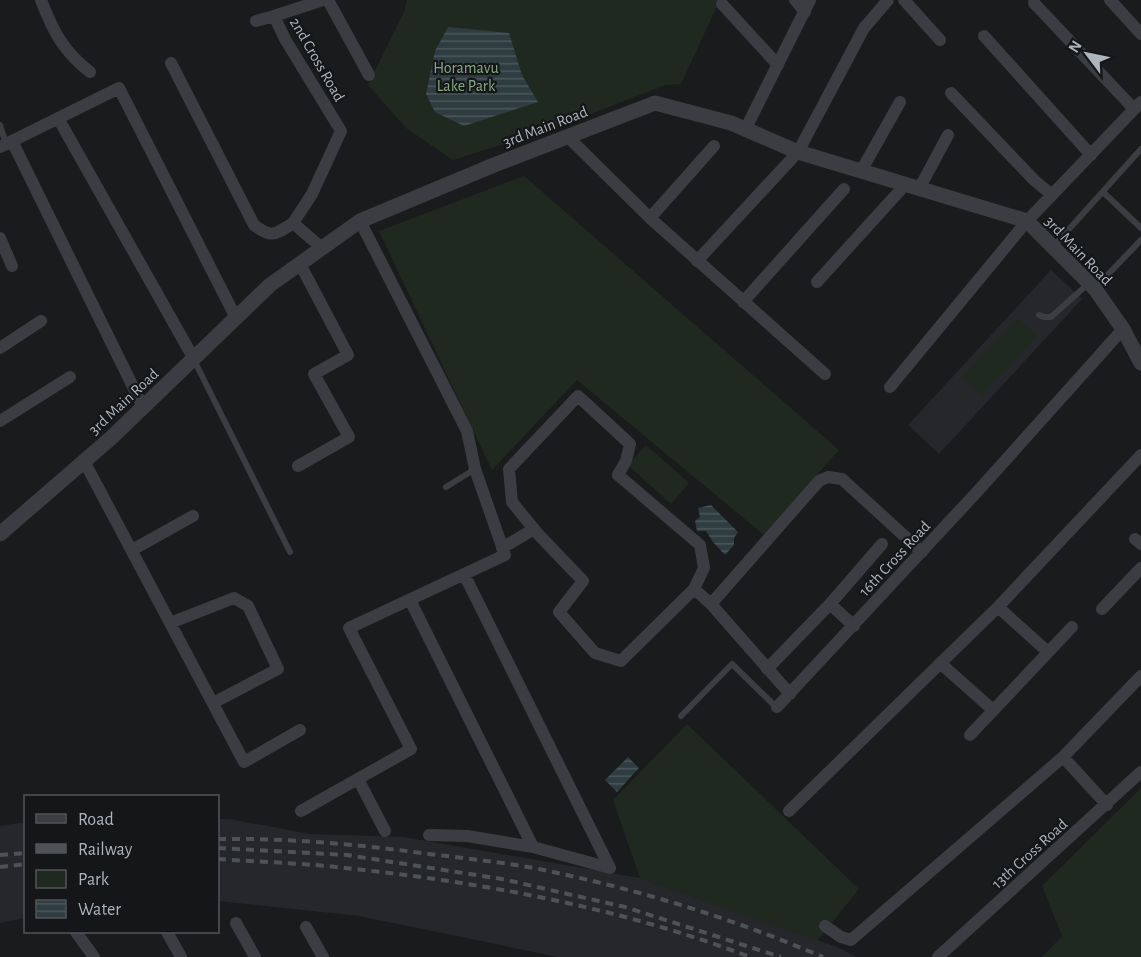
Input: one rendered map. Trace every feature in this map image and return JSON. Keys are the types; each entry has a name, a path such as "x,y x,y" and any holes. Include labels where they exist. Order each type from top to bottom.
{"street":[{"path":"42,0 53,30 67,51 90,72"},
{"name":"2nd Cross Road","path":"293,223 312,194 341,131 285,39 274,16 322,0"},
{"path":"328,0 369,75"},
{"path":"795,0 805,12"},
{"path":"746,128 810,0"},
{"path":"697,261 798,152 864,28 888,0"},
{"path":"904,0 940,40"},
{"path":"1110,0 1141,34"},
{"path":"890,387 1027,221 1138,106 1034,3"},
{"path":"722,4 778,65"},
{"path":"256,21 274,16"},
{"path":"984,36 1091,155"},
{"path":"171,63 254,225 265,233 276,234 293,223 322,248"},
{"path":"143,407 6,144 120,88 236,318"},
{"path":"951,93 1034,180 1052,195"},
{"path":"861,171 900,102"},
{"name":"3rd Main Road","path":"0,534 143,407 270,285 360,220 655,104 746,128 798,152 1027,221 1091,286 1123,329 1141,363"},
{"path":"58,118 194,359"},
{"path":"817,282 912,187 948,135"},
{"path":"568,137 650,218 825,374"},
{"path":"650,218 714,146"},
{"path":"743,302 844,189"},
{"path":"301,811 411,749 349,628 505,555 475,469 467,431 360,220"},
{"path":"0,238 12,266"},
{"path":"298,466 349,437 314,374 348,355 300,264"},
{"path":"0,348 41,321"},
{"name":"16th Cross Road","path":"777,707 922,552 1123,329"},
{"path":"0,422 70,377"},
{"path":"578,396 630,444 626,461 618,475 700,545 704,568 693,589 621,661 595,653 559,612 584,581 512,502 509,469 578,396"},
{"path":"789,811 998,606 1141,455"},
{"path":"84,461 244,762 300,730"},
{"path":"711,604 819,481 828,477 842,479 922,552"},
{"path":"132,550 194,516"},
{"path":"502,548 534,528"},
{"path":"766,669 830,604 882,544"},
{"path":"1102,609 1141,568"},
{"path":"429,835 467,836 533,847 610,868 464,574"},
{"path":"693,589 711,604 790,694"},
{"path":"170,623 234,598 248,606 278,669 213,703"},
{"path":"410,600 533,847"},
{"path":"830,604 854,626"},
{"path":"998,606 1048,652"},
{"path":"970,735 1072,627"},
{"path":"940,663 993,710"},
{"path":"825,926 841,937 851,940 1063,757 1141,676"},
{"path":"1063,757 1107,805"},
{"name":"13th Cross Road","path":"938,957 1141,772"},
{"path":"358,779 385,831"},
{"path":"236,923 255,957"},
{"path":"306,927 323,957"},
{"path":"77,933 93,957"},
{"path":"168,933 181,957"}],"lane":[{"path":"0,125 6,144"},
{"path":"1053,247 1141,149"},
{"path":"1103,192 1141,228"},
{"path":"1039,315 1051,317 1091,286 1141,240"},
{"path":"194,359 290,552"},
{"path":"446,487 475,469"},
{"name":"16th Cross Road","path":"681,716 732,664 777,707"}],"shaded area":[{"path":"1051,270 1082,299 939,454 908,425"},
{"path":"219,819 310,834 404,837 640,878 837,947 857,957 558,957 359,916 219,901"},
{"path":"24,822 24,918 0,923 0,826"}],"green space":[{"name":"Horamavu Lake Park","path":"407,0 720,0 681,84 665,85 555,128 453,160 406,128 368,85 404,12"},
{"path":"524,176 839,450 764,535 577,380 492,470 379,231"},
{"path":"1017,318 1037,336 982,395 962,377"},
{"path":"646,445 689,483 671,504 628,465"},
{"path":"687,724 859,889 817,941 640,878 613,800"},
{"path":"1141,788 1141,957 1042,957 1062,936 1042,886"}],"water":[{"path":"448,27 509,33 522,75 538,102 464,126 435,112 426,94 435,51"},
{"path":"711,505 738,532 734,538 734,545 725,555 706,531 697,531 695,521 700,517 698,508"},
{"path":"628,757 639,768 617,792 605,780"}],"railway":[{"path":"219,839 346,844 545,870 694,909 823,957"},
{"path":"219,848 347,855 502,879 625,907 781,957"},
{"path":"0,855 24,853"},
{"path":"219,859 345,868 499,889 652,924 750,957"},
{"path":"0,867 24,864"}]}
